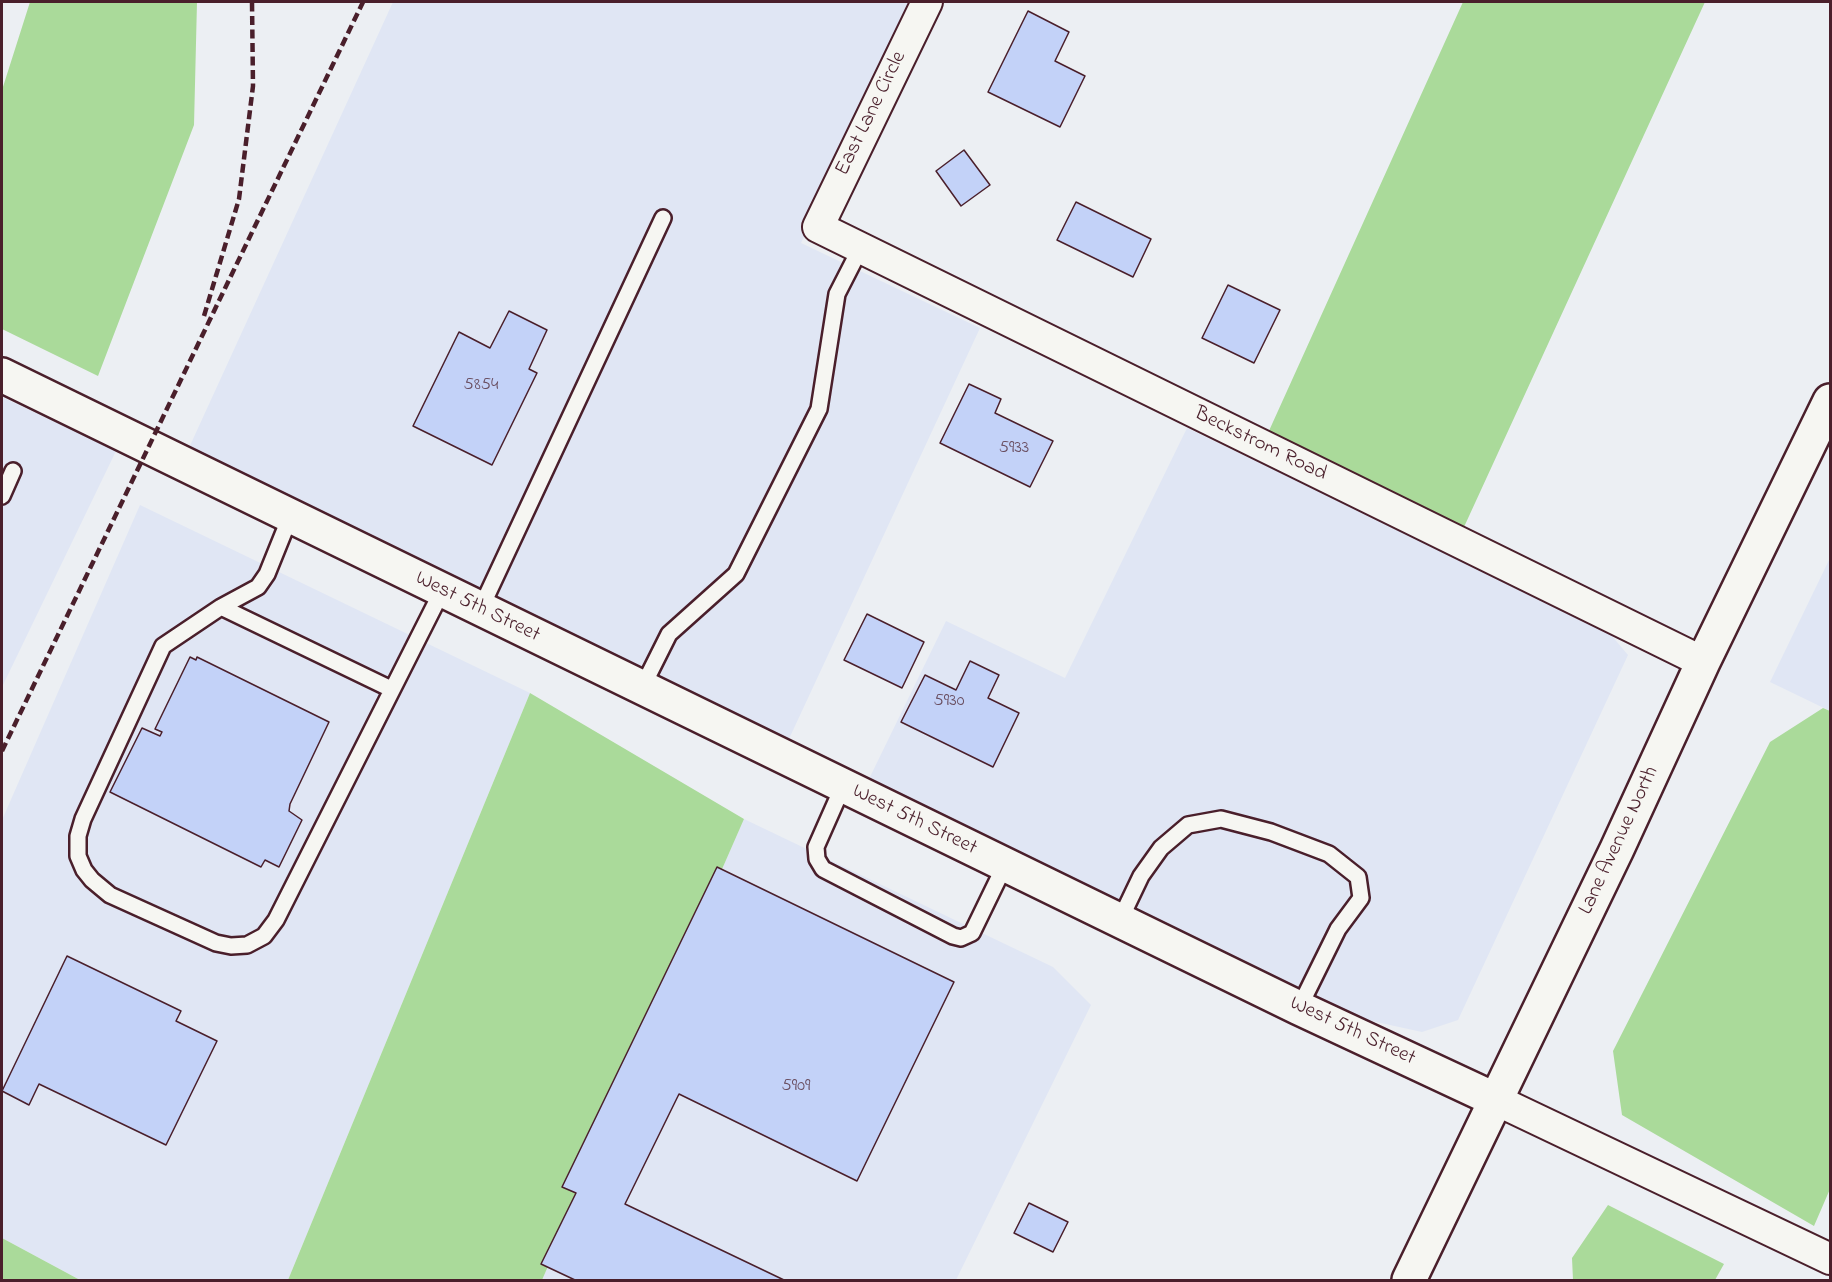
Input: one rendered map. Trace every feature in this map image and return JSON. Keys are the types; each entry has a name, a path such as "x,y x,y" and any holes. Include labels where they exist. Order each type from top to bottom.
{"street":[{"name":"East Lane Circle","path":"818,227 927,2"},
{"name":"Beckstrom Road","path":"818,227 1703,662"},
{"name":"West 5th Street","path":"2,375 290,518 1299,1008 1830,1259"},
{"name":"Lane Avenue North","path":"1409,1281 1617,849 1703,662 1830,401"}],"lane":[{"path":"480,610 663,218"},
{"path":"642,688 669,634 736,574 819,409 837,294 860,249"},
{"path":"2,496 13,471"},
{"path":"290,518 267,574 258,587 221,607 163,646 82,819 78,836 78,856 84,870 110,895 216,943 231,946 247,945 264,936 276,920 442,591"},
{"path":"221,607 391,689"},
{"path":"843,786 816,847 817,859 823,869 953,936 961,938 972,933 1005,865"},
{"path":"1120,920 1141,876 1161,848 1188,825 1221,819 1271,832 1329,854 1358,877 1361,898 1338,929 1299,1008"}],"shaded area":[{"path":"393,2 915,2 801,243 980,328 788,741 188,450"},
{"path":"2,397 116,451 2,687"},
{"path":"1187,428 1606,629 1628,655 1458,1020 1422,1032 1358,1018 868,781 946,621 1065,678"},
{"path":"140,505 530,693 288,1280 80,1280 2,1238 2,820"},
{"path":"1830,558 1830,711 1770,682"},
{"path":"744,819 1053,967 1091,1005 956,1280 542,1280"}],"green space":[{"path":"30,2 197,2 194,125 98,376 2,329 2,90"},
{"path":"1463,2 1705,2 1464,527 1268,433"},
{"path":"530,693 744,819 542,1280 288,1280"},
{"path":"1823,708 1830,711 1830,1189 1814,1226 1622,1115 1613,1051 1770,742"},
{"path":"1608,1205 1724,1264 1715,1280 1573,1280 1572,1258"},
{"path":"2,1238 80,1280 2,1280"}],"building":[{"path":"1028,11 1069,32 1055,61 1085,76 1060,127 988,92"},
{"path":"964,150 990,185 961,206 936,171"},
{"path":"1076,202 1151,239 1133,277 1057,240"},
{"path":"1228,285 1280,310 1254,363 1202,338"},
{"path":"509,311 547,330 529,369 537,373 492,465 413,426 459,332 490,348"},
{"path":"969,384 1001,399 995,413 1053,441 1030,487 940,443"},
{"path":"867,614 924,642 902,688 844,660"},
{"path":"190,657 196,660 197,657 329,722 290,804 289,811 302,820 279,867 265,860 261,867 110,792 142,728 160,736 162,732 155,729"},
{"path":"970,661 999,675 988,698 1019,713 993,767 901,722 925,675 956,690"},
{"path":"717,867 954,982 857,1181 679,1094 625,1204 784,1280 575,1280 541,1264 576,1193 562,1187"},
{"path":"67,956 181,1011 176,1021 217,1041 166,1145 39,1084 29,1105 2,1091"},
{"path":"1029,1203 1068,1222 1053,1252 1014,1233"}],"railway":[{"path":"204,316 239,199 253,86 252,2"},
{"path":"2,751 363,2"}]}
